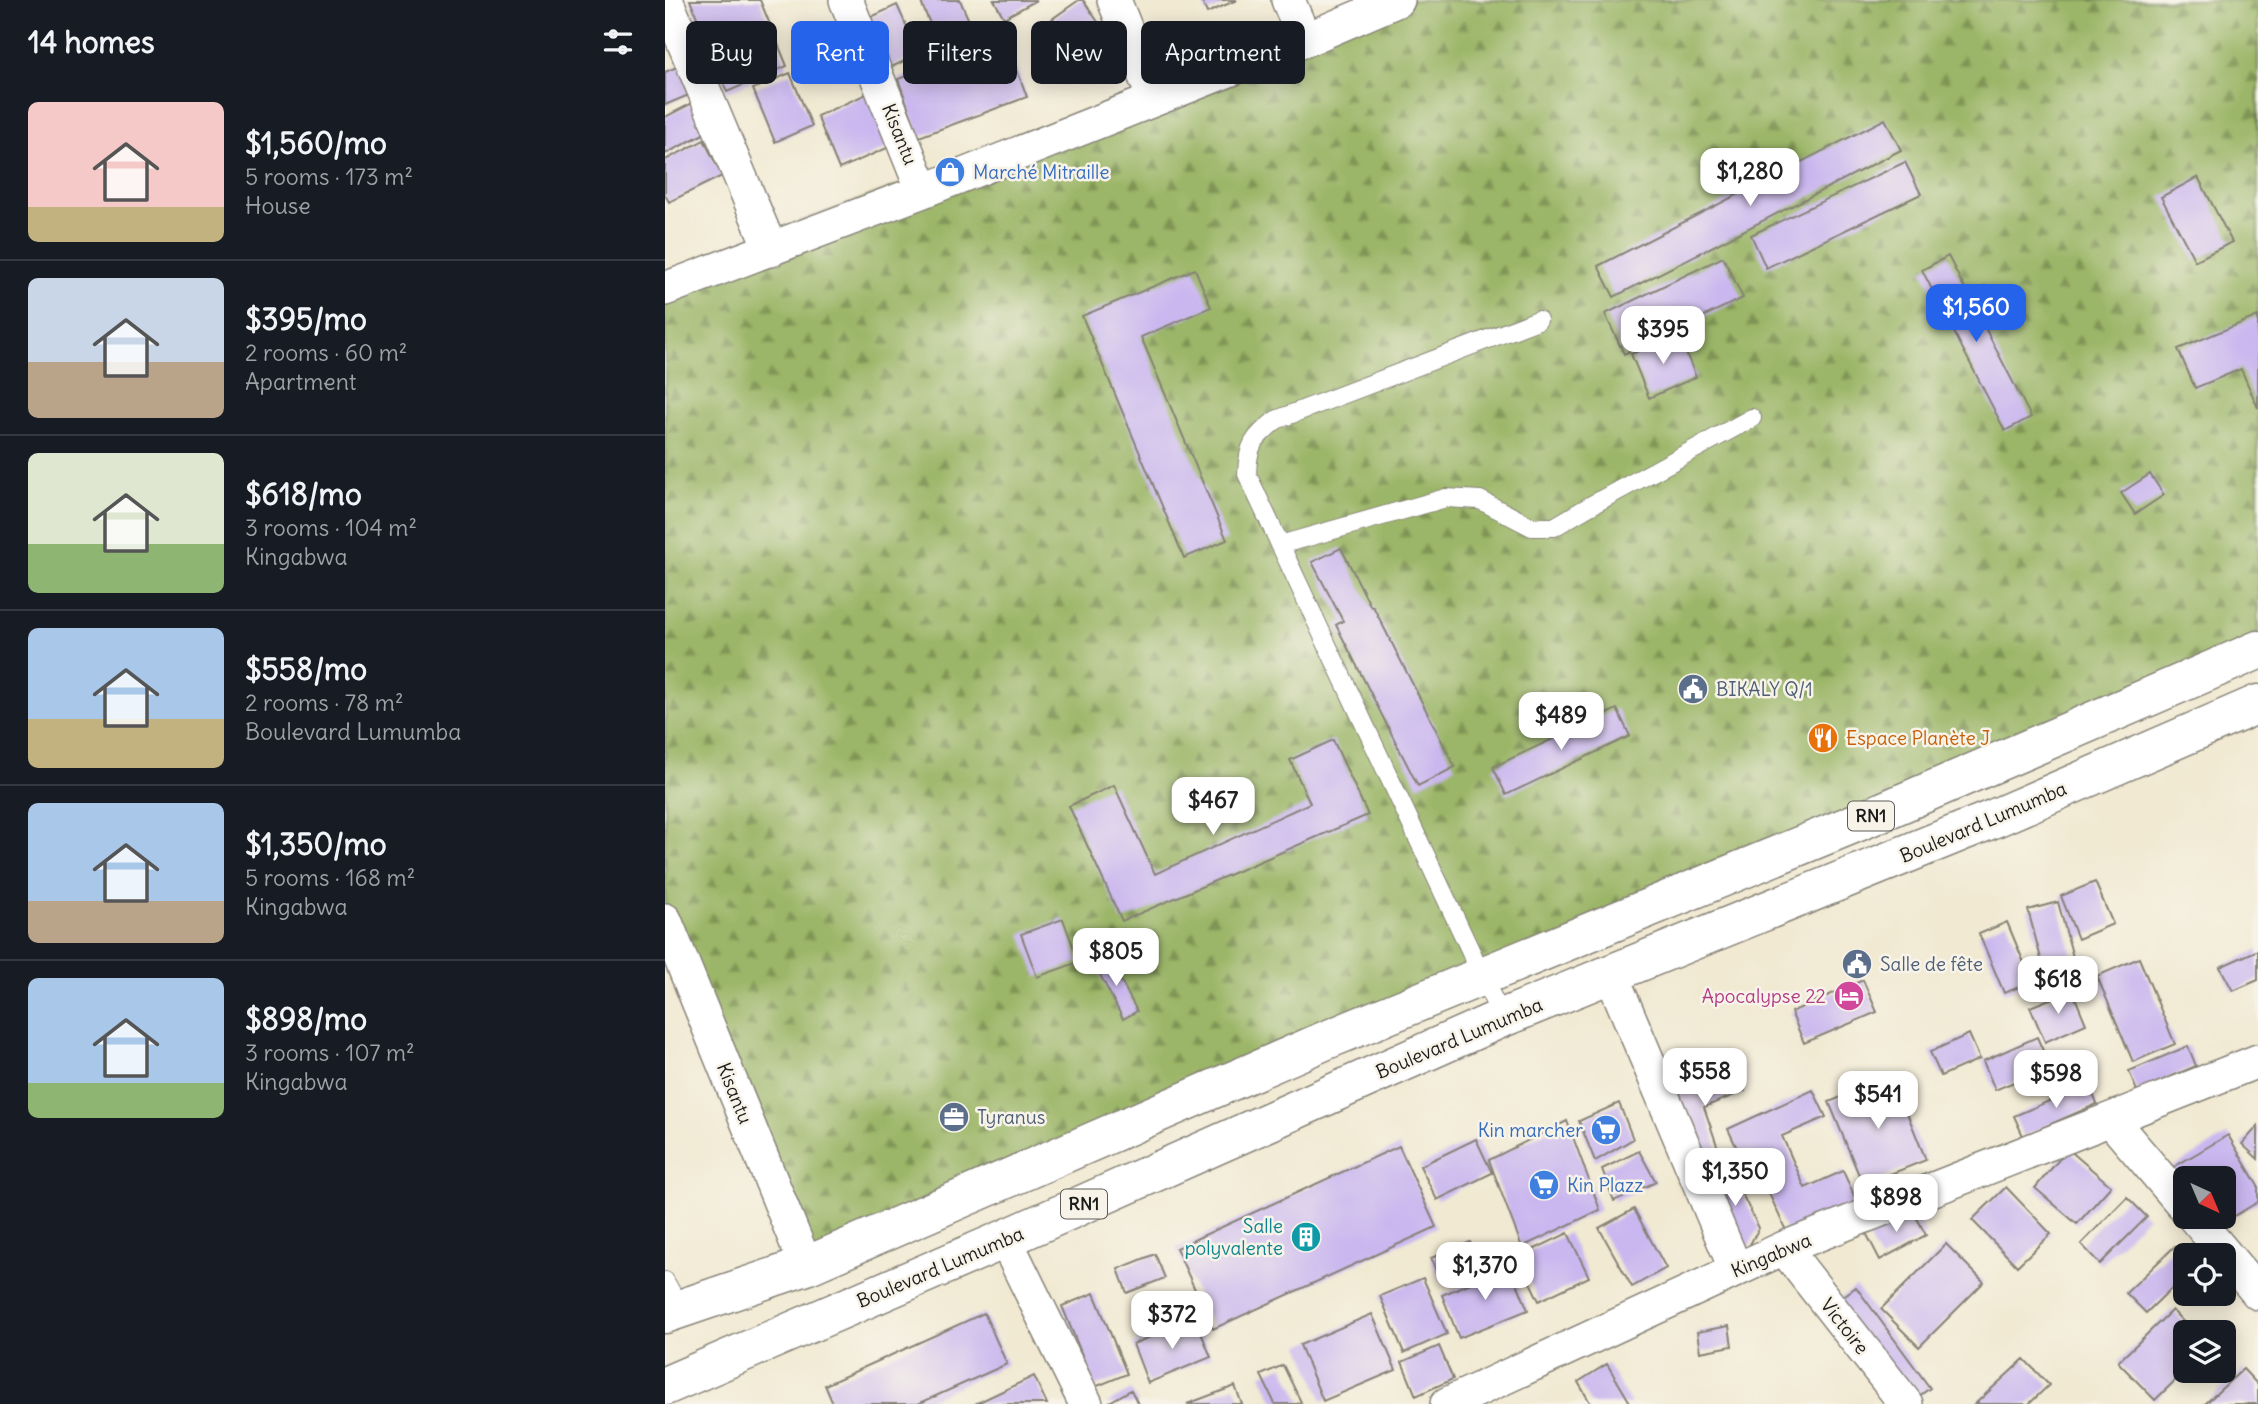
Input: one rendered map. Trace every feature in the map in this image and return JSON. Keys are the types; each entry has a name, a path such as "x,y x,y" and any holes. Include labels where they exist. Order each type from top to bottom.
{"highway":[{"name":"RN1","path":"670,1301 806,1266 1324,1041 1858,822 2258,650"},
{"name":"Boulevard Lumumba","path":"665,1386 1501,1018 1995,818 2258,704"}],"street":[{"path":"666,0 771,250"},
{"name":"Kisantu","path":"846,0 923,191"},
{"path":"1114,0 1154,99"},
{"path":"1288,0 1297,21"},
{"path":"1305,40 1398,0"},
{"path":"665,289 923,191 1192,84"},
{"name":"Kisantu","path":"665,920 806,1266"},
{"path":"1611,974 1736,1270"},
{"name":"Kingabwa","path":"1447,1404 1784,1248 2258,1061"},
{"path":"2111,1120 2173,1193"},
{"path":"2204,1229 2258,1293"},
{"path":"1005,1238 1086,1404"},
{"name":"Victoire","path":"1784,1248 1906,1404"}],"lane":[{"path":"1501,1018 1247,474 1247,452 1255,437 1276,420 1538,320"},
{"path":"1280,545 1446,498 1480,500 1532,527 1554,527 1752,418"}],"green space":[{"path":"1401,0 2258,0 2258,650 806,1266 665,946 665,272 1174,84 1305,84 1305,35"}],"building":[{"path":"690,0 760,0 769,21 698,21"},
{"path":"920,0 960,0 969,21 929,21"},
{"path":"994,0 1037,0 1004,18"},
{"path":"1083,0 1097,21 1053,21 1052,19"},
{"path":"1201,0 1237,0 1207,13"},
{"path":"897,5 904,21 903,62 889,68 889,21 862,21"},
{"path":"777,42 787,66 777,70"},
{"path":"684,64 686,84 693,84 696,92 665,105 665,72"},
{"path":"1017,70 1027,97 919,137 898,79 903,77 903,84 1017,84"},
{"path":"790,73 791,84 795,84 812,126 775,142 753,89 765,84 777,84 777,79"},
{"path":"724,84 745,84 727,92"},
{"path":"871,92 894,145 839,169 817,116"},
{"path":"698,100 713,129 665,154 665,117"},
{"path":"1885,119 1901,150 1614,297 1598,266"},
{"path":"704,140 722,176 669,202 665,195 665,160"},
{"path":"1905,162 1921,194 1766,268 1751,235"},
{"path":"2198,177 2232,242 2195,261 2161,197"},
{"path":"1948,256 2031,417 2005,431 1922,270"},
{"path":"1723,257 1743,298 1624,354 1605,314"},
{"path":"1195,269 1211,307 1141,337 1227,540 1184,558 1082,316"},
{"path":"2258,316 2258,408 2241,369 2195,388 2178,349"},
{"path":"1678,334 1696,377 1649,398 1631,354"},
{"path":"2150,474 2164,495 2135,514 2121,493"},
{"path":"1341,548 1455,767 1418,786 1336,625 1343,621 1312,562"},
{"path":"1617,709 1630,736 1506,795 1493,767"},
{"path":"1333,740 1368,815 1122,921 1069,806 1114,785 1155,874 1310,803 1290,760"},
{"path":"2095,882 2113,924 2078,939 2061,896"},
{"path":"2058,902 2077,972 2047,981 2028,910"},
{"path":"1063,919 1079,962 1037,977 1021,934"},
{"path":"2007,922 2032,982 2004,993 1979,934"},
{"path":"2258,950 2258,980 2233,991 2220,967"},
{"path":"1109,958 1137,1011 1123,1019 1095,965"},
{"path":"2139,958 2175,1044 2133,1062 2097,976"},
{"name":"Apocalypse 22","path":"1863,980 1877,1012 1804,1043 1791,1012"},
{"path":"2072,990 2086,1024 2045,1042 2030,1007"},
{"path":"1969,1034 1980,1059 1941,1076 1930,1052"},
{"path":"2037,1037 2050,1067 1995,1090 1983,1061"},
{"path":"2188,1046 2196,1066 2137,1091 2129,1071"},
{"path":"1736,1059 1745,1091 1704,1107 1723,1163 1704,1173 1666,1088"},
{"path":"1892,1076 1926,1160 1863,1185 1829,1102"},
{"path":"2089,1084 2097,1104 2023,1136 2014,1116"},
{"path":"1813,1090 1826,1117 1782,1136 1805,1188 1843,1171 1857,1202 1787,1233 1750,1151 1740,1155 1728,1129"},
{"name":"Kin marcher","path":"1619,1103 1633,1139 1595,1161 1579,1121"},
{"name":"Kin Plazz","path":"1567,1121 1600,1210 1522,1247 1489,1160"},
{"path":"2258,1126 2258,1159 2242,1144"},
{"path":"2228,1135 2258,1186 2258,1202 2237,1214 2237,1166 2175,1166"},
{"path":"1476,1139 1492,1173 1437,1200 1420,1166"},
{"name":"Salle polyvalente","path":"1399,1146 1436,1227 1213,1329 1176,1248"},
{"path":"2068,1149 2111,1186 2077,1224 2035,1188"},
{"path":"1639,1151 1656,1182 1614,1201 1602,1169"},
{"path":"1729,1168 1759,1228 1748,1248 1739,1245 1709,1182"},
{"path":"2006,1187 2051,1234 2017,1266 1972,1220"},
{"path":"2127,1197 2147,1217 2100,1264 2081,1244"},
{"path":"1634,1209 1666,1268 1632,1287 1599,1228"},
{"path":"1912,1209 1926,1235 1880,1260 1866,1233"},
{"path":"1568,1233 1589,1277 1539,1301 1518,1257"},
{"path":"1470,1242 1479,1263 1440,1279 1431,1258"},
{"path":"1946,1244 1984,1282 1919,1347 1881,1309"},
{"path":"2173,1248 2173,1287 2146,1313 2126,1293"},
{"path":"1155,1254 1165,1278 1127,1293 1118,1269"},
{"path":"1510,1266 1528,1310 1459,1338 1442,1295"},
{"path":"1423,1278 1447,1334 1404,1353 1380,1296"},
{"path":"1856,1287 1930,1388 1908,1404 1834,1303"},
{"path":"1094,1293 1127,1374 1095,1387 1062,1306"},
{"path":"2172,1310 2182,1320 2173,1320 2173,1383 2155,1400 2118,1362"},
{"path":"984,1313 1007,1364 918,1404 833,1404 825,1385"},
{"path":"1372,1314 1396,1370 1323,1401 1300,1345"},
{"path":"1195,1318 1211,1357 1148,1383 1133,1344"},
{"path":"1729,1326 1732,1346 1700,1352 1697,1332"},
{"path":"1439,1346 1453,1379 1416,1396 1402,1362"},
{"path":"2024,1359 2049,1385 2029,1404 1975,1404"},
{"path":"1607,1364 1631,1404 1591,1404 1578,1382"},
{"path":"1283,1365 1301,1402 1297,1404 1275,1404 1261,1375"},
{"path":"2243,1369 2258,1385 2258,1404 2205,1404 2228,1383 2236,1383 2236,1375"},
{"path":"1034,1376 1047,1404 975,1404"},
{"path":"1235,1386 1242,1404 1187,1404"},
{"path":"1131,1390 1138,1404 1106,1404"}],"place":[{"name":"Marché Mitraille","path":"950,172"},
{"name":"BIKALY Q/1","path":"1693,689"},
{"name":"Espace Planète J","path":"1823,738"},
{"name":"Salle de fête","path":"1857,964"},
{"name":"Apocalypse 22","path":"1849,996"},
{"name":"Tyranus","path":"954,1117"},
{"name":"Kin marcher","path":"1606,1130"},
{"name":"Kin Plazz","path":"1544,1185"},
{"name":"Salle polyvalente","path":"1306,1237"}]}
